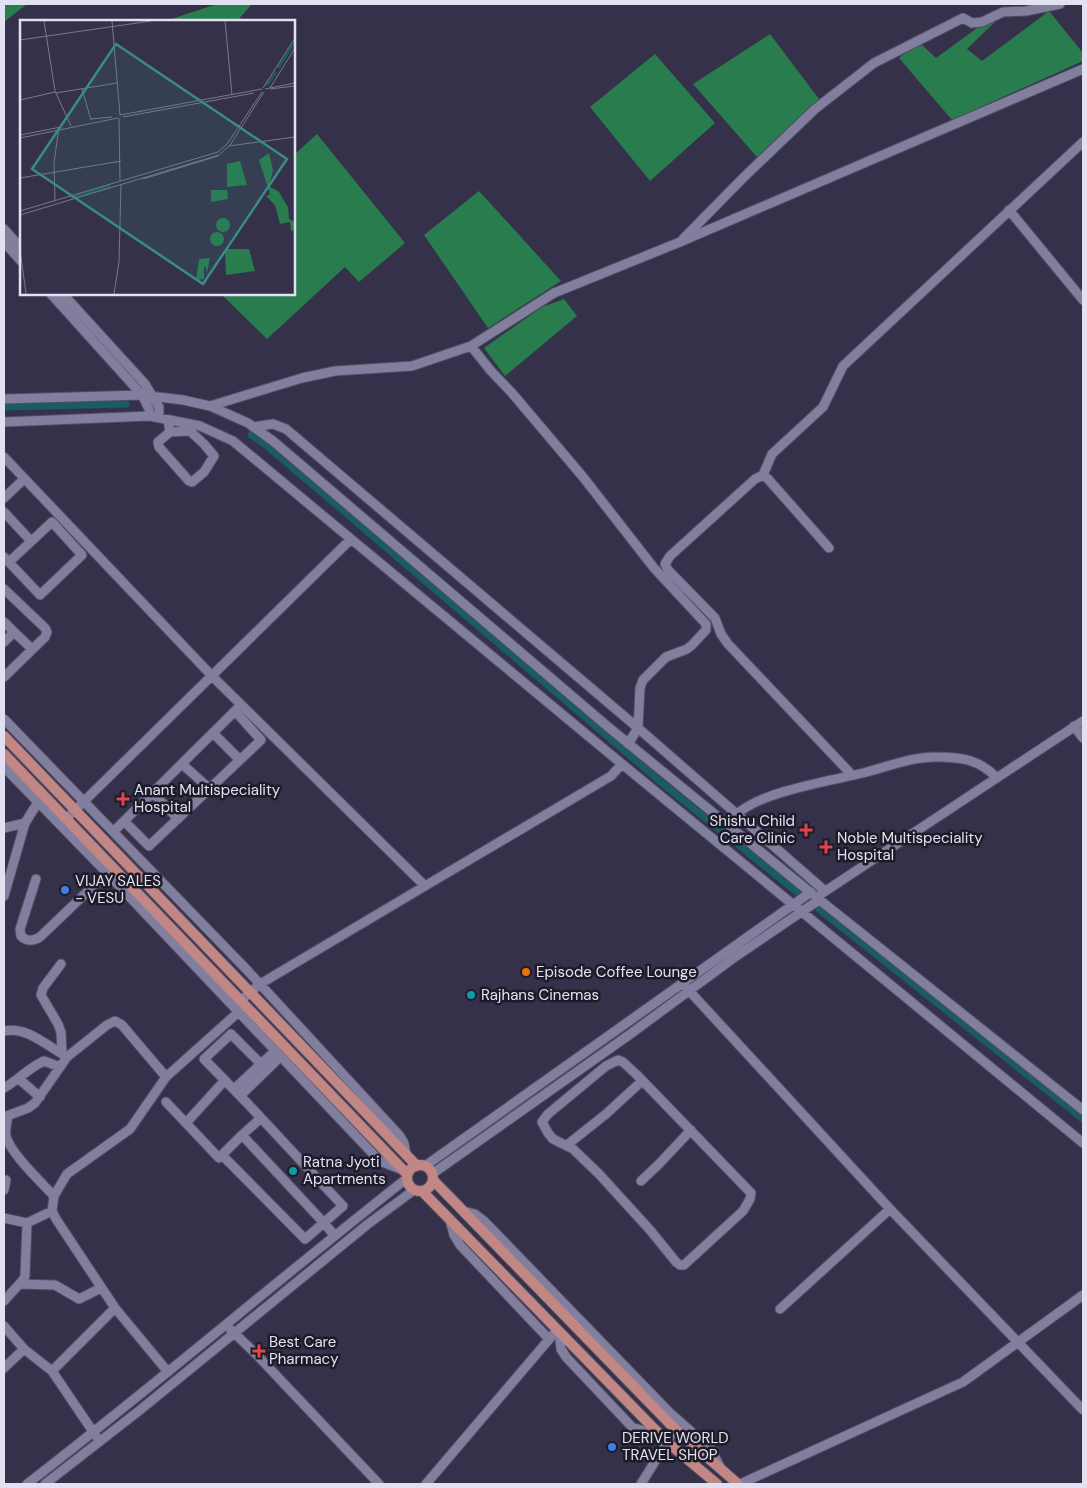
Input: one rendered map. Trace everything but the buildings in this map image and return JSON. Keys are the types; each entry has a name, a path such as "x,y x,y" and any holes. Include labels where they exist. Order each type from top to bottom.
{"main road":[{"path":"4,736 406,1154 426,1171 675,1429 739,1484"},
{"path":"4,754 40,798 66,819 110,870 405,1175 410,1187 418,1191 450,1220 657,1432 717,1484"},
{"path":"405,1175 409,1170 426,1171"},
{"path":"418,1191 429,1187 426,1171"}],"street":[{"path":"680,242 744,176 815,109 874,63 963,18 972,23 982,22 1003,12 1026,11 1060,4"},
{"path":"210,406 295,380 335,371 412,366 471,346 547,296 680,242 1083,69"},
{"path":"852,775 728,644 721,634 715,618 665,564 670,556 755,479 763,475 772,454 823,407 843,366 1083,142"},
{"path":"1009,210 1083,300"},
{"path":"4,229 20,247"},
{"path":"4,242 20,260"},
{"path":"52,295 142,395 150,409 170,432"},
{"path":"64,295 145,384 154,396 159,418"},
{"path":"471,346 490,371 508,388 583,477 654,568 706,624 704,632 690,647 666,657 643,680 640,688 638,728 628,744"},
{"path":"4,399 154,396 210,406 253,427 273,441 628,744 1083,1110"},
{"path":"4,422 159,418 200,426 233,441 1083,1143"},
{"path":"253,427 273,424 286,429 638,728 736,814 818,895"},
{"path":"190,431 214,456 204,472 192,482 159,447 158,442 170,432 190,431"},
{"path":"4,457 212,676 261,740 149,846 124,821"},
{"path":"763,475 829,548"},
{"path":"4,498 24,479"},
{"path":"4,512 31,541"},
{"path":"52,522 82,555 40,595 6,559 31,541 52,522"},
{"path":"66,819 351,539"},
{"path":"4,590 47,632 45,637 4,677"},
{"path":"4,622 32,649"},
{"path":"4,642 14,632"},
{"path":"114,832 238,708"},
{"path":"238,708 425,886"},
{"path":"4,719 260,984 399,1135 404,1144 406,1154"},
{"path":"426,1171 576,1073 735,957 802,911 818,895 1083,721"},
{"path":"1074,726 1083,738"},
{"path":"213,733 240,760"},
{"path":"727,824 736,814 760,800 793,789 920,758 936,757 975,761 986,767 997,778"},
{"path":"182,764 210,789"},
{"path":"168,1372 101,1288 52,1211 54,1196 63,1179 71,1170 124,1133 135,1123 166,1078 241,1006 250,992 260,984 611,776 622,764"},
{"path":"4,767 40,798 110,870 40,937 27,940 21,936 20,929 36,879"},
{"path":"153,793 178,819"},
{"path":"4,896 25,823 40,798"},
{"path":"4,828 25,823"},
{"path":"426,1171 682,983 794,904 818,895"},
{"path":"61,964 42,988 41,995 58,1024 65,1055"},
{"path":"682,983 890,1209 1083,1410"},
{"path":"28,1484 226,1325 405,1175 378,1159 277,1054 241,1006"},
{"path":"54,1196 20,1160 5,1131 6,1116 32,1106 40,1098 60,1067 65,1055 115,1021 122,1025 166,1078"},
{"path":"4,1031 14,1030 26,1033 65,1055"},
{"path":"222,1155 305,1239 343,1206 262,1118 204,1059 232,1034 261,1064"},
{"path":"237,1092 261,1064 277,1054"},
{"path":"237,1092 277,1054"},
{"path":"618,1060 624,1062 751,1193 750,1200 743,1211 684,1265 676,1262 615,1191 573,1149 567,1144 554,1139 548,1133 542,1122 548,1114 585,1084 606,1066 618,1060"},
{"path":"4,1088 44,1061 60,1067"},
{"path":"576,1073 585,1084"},
{"path":"19,1079 40,1098"},
{"path":"186,1123 224,1080"},
{"path":"565,1080 574,1094"},
{"path":"567,1144 606,1114 642,1080"},
{"path":"166,1102 219,1158 262,1118"},
{"path":"641,1181 691,1130"},
{"path":"242,1135 334,1236"},
{"path":"4,1190 6,1180"},
{"path":"45,1484 368,1224 418,1191"},
{"path":"780,1308 890,1209"},
{"path":"4,1218 27,1223 52,1211"},
{"path":"463,1211 475,1214 484,1222 664,1407 711,1449 721,1469"},
{"path":"450,1220 454,1235 460,1245 549,1339"},
{"path":"4,1300 20,1284 26,1271 27,1223"},
{"path":"20,1284 55,1285 79,1299 101,1288"},
{"path":"739,1484 963,1382 1083,1295"},
{"path":"52,1371 116,1308"},
{"path":"226,1325 379,1484"},
{"path":"4,1326 24,1349 52,1371 100,1441"},
{"path":"426,1484 549,1339 558,1331"},
{"path":"4,1368 24,1349"},
{"path":"641,1484 675,1429"}],"green space":[{"path":"4,4 27,4 4,22"},
{"path":"217,4 252,4 238,20 168,20"},
{"path":"1049,11 1083,53 1083,61 952,120 899,58 919,42 936,58 977,28 999,18 967,49 982,61"},
{"path":"770,34 819,99 757,157 693,84"},
{"path":"655,54 715,123 650,181 590,107"},
{"path":"317,134 405,243 359,282 345,267 267,339 222,295 295,295 295,154"},
{"path":"479,191 561,281 488,328 424,235"},
{"path":"564,299 577,316 505,376 484,348 542,307"}],"waterway":[{"path":"4,407 126,404"},
{"path":"251,435 266,445 668,788 797,892"},
{"path":"819,909 1083,1119"}],"place":[{"name":"Anant Multispeciality Hospital","path":"123,799"},
{"name":"Shishu Child Care Clinic","path":"806,830"},
{"name":"Noble Multispeciality Hospital","path":"826,847"},
{"name":"VIJAY SALES - VESU","path":"65,890"},
{"name":"Episode Coffee Lounge","path":"526,972"},
{"name":"Rajhans Cinemas","path":"471,995"},
{"name":"Ratna Jyoti Apartments","path":"293,1171"},
{"name":"Best Care Pharmacy","path":"259,1351"},
{"name":"DERIVE WORLD TRAVEL SHOP","path":"612,1447"}]}
